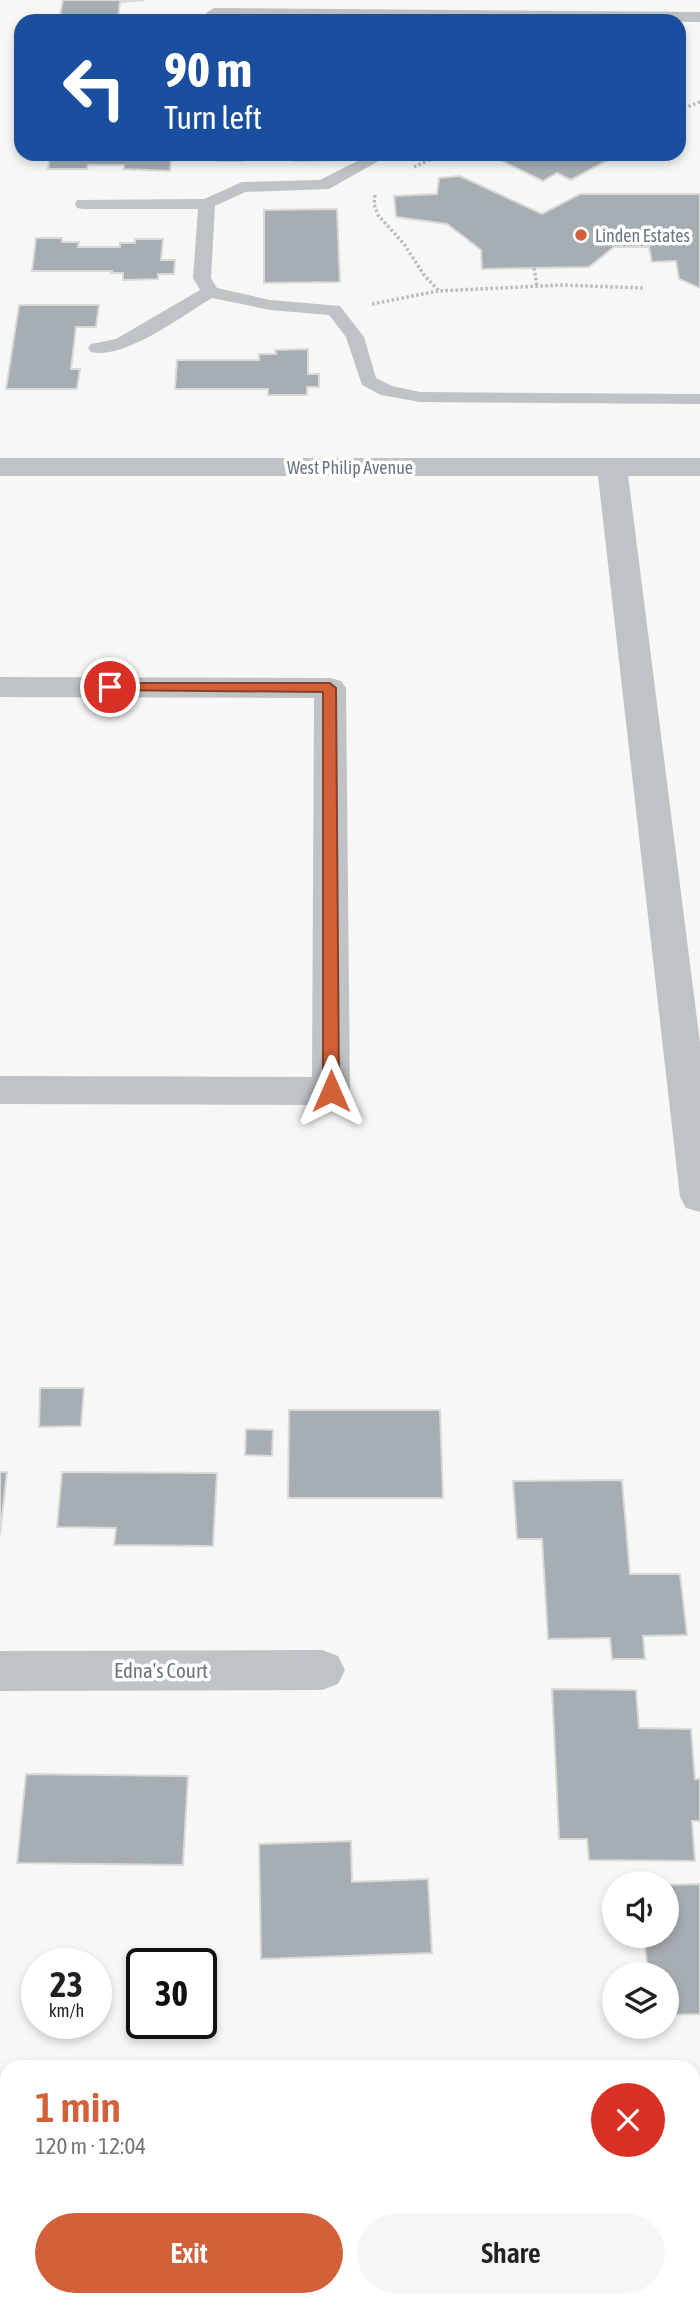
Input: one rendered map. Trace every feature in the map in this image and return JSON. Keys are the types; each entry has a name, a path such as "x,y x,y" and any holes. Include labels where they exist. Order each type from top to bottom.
{"street":[{"name":"West Philip Avenue","path":"0,467 700,467"},
{"path":"611,467 700,1197"},
{"path":"0,687 330,688 331,1091 0,1090"},
{"name":"Edna's Court","path":"0,1671 322,1670"}],"lane":[{"path":"214,13 568,14"},
{"path":"83,204 207,204 242,187 323,185 369,161"},
{"path":"207,204 202,278 210,292 270,305 334,310 355,337 368,381 387,391 420,397 700,399"},
{"path":"97,348 121,344 210,292"}],"path":[{"path":"376,194 374,209 380,219 403,242 420,267 424,279 439,291"},
{"path":"534,268 537,286"},
{"path":"342,317 375,303 414,293 537,286 643,288"}],"building":[{"path":"63,0 144,0 120,2 119,14 60,14"},
{"path":"49,161 171,161 170,171 124,169 124,165 48,169"},
{"path":"502,161 606,161 571,180 557,173 543,181"},
{"name":"Linden Estates","path":"460,176 542,214 580,194 700,194 700,288 679,279 676,261 652,262 649,247 614,247 589,267 482,269 481,250 447,224 396,217 394,196 437,194 439,178"},
{"path":"337,209 340,282 264,283 264,210"},
{"path":"36,238 62,238 62,242 79,242 78,247 120,247 120,243 135,243 135,239 163,239 161,260 175,260 174,274 158,274 158,279 123,280 123,273 111,273 112,271 32,271"},
{"path":"19,305 99,305 96,327 76,327 71,369 80,369 77,389 6,389"},
{"path":"308,349 308,374 319,374 319,387 307,387 307,395 268,395 268,389 175,389 177,360 259,360 259,354 276,354 275,350"},
{"path":"40,1388 84,1388 81,1426 39,1427"},
{"path":"289,1410 440,1410 443,1498 288,1498"},
{"path":"246,1429 273,1430 272,1456 245,1455"},
{"path":"0,1472 7,1472 0,1535"},
{"path":"62,1472 217,1473 213,1546 114,1545 116,1528 57,1527"},
{"path":"622,1480 630,1574 680,1574 687,1635 643,1636 645,1659 612,1659 610,1638 548,1639 542,1539 517,1539 513,1481"},
{"path":"552,1689 636,1690 639,1728 691,1729 695,1779 700,1779 700,1821 692,1821 695,1861 589,1860 587,1839 559,1839"},
{"path":"26,1774 188,1776 183,1865 17,1863"},
{"path":"351,1841 352,1882 428,1879 432,1953 261,1959 259,1844"},
{"path":"700,1884 700,2014 679,2015 679,1962 647,1962 645,1948 679,1948 679,1885"}],"place":[{"name":"Linden Estates","path":"581,235"}],"route":[{"path":"110,687 330,688 331,1091"}]}
